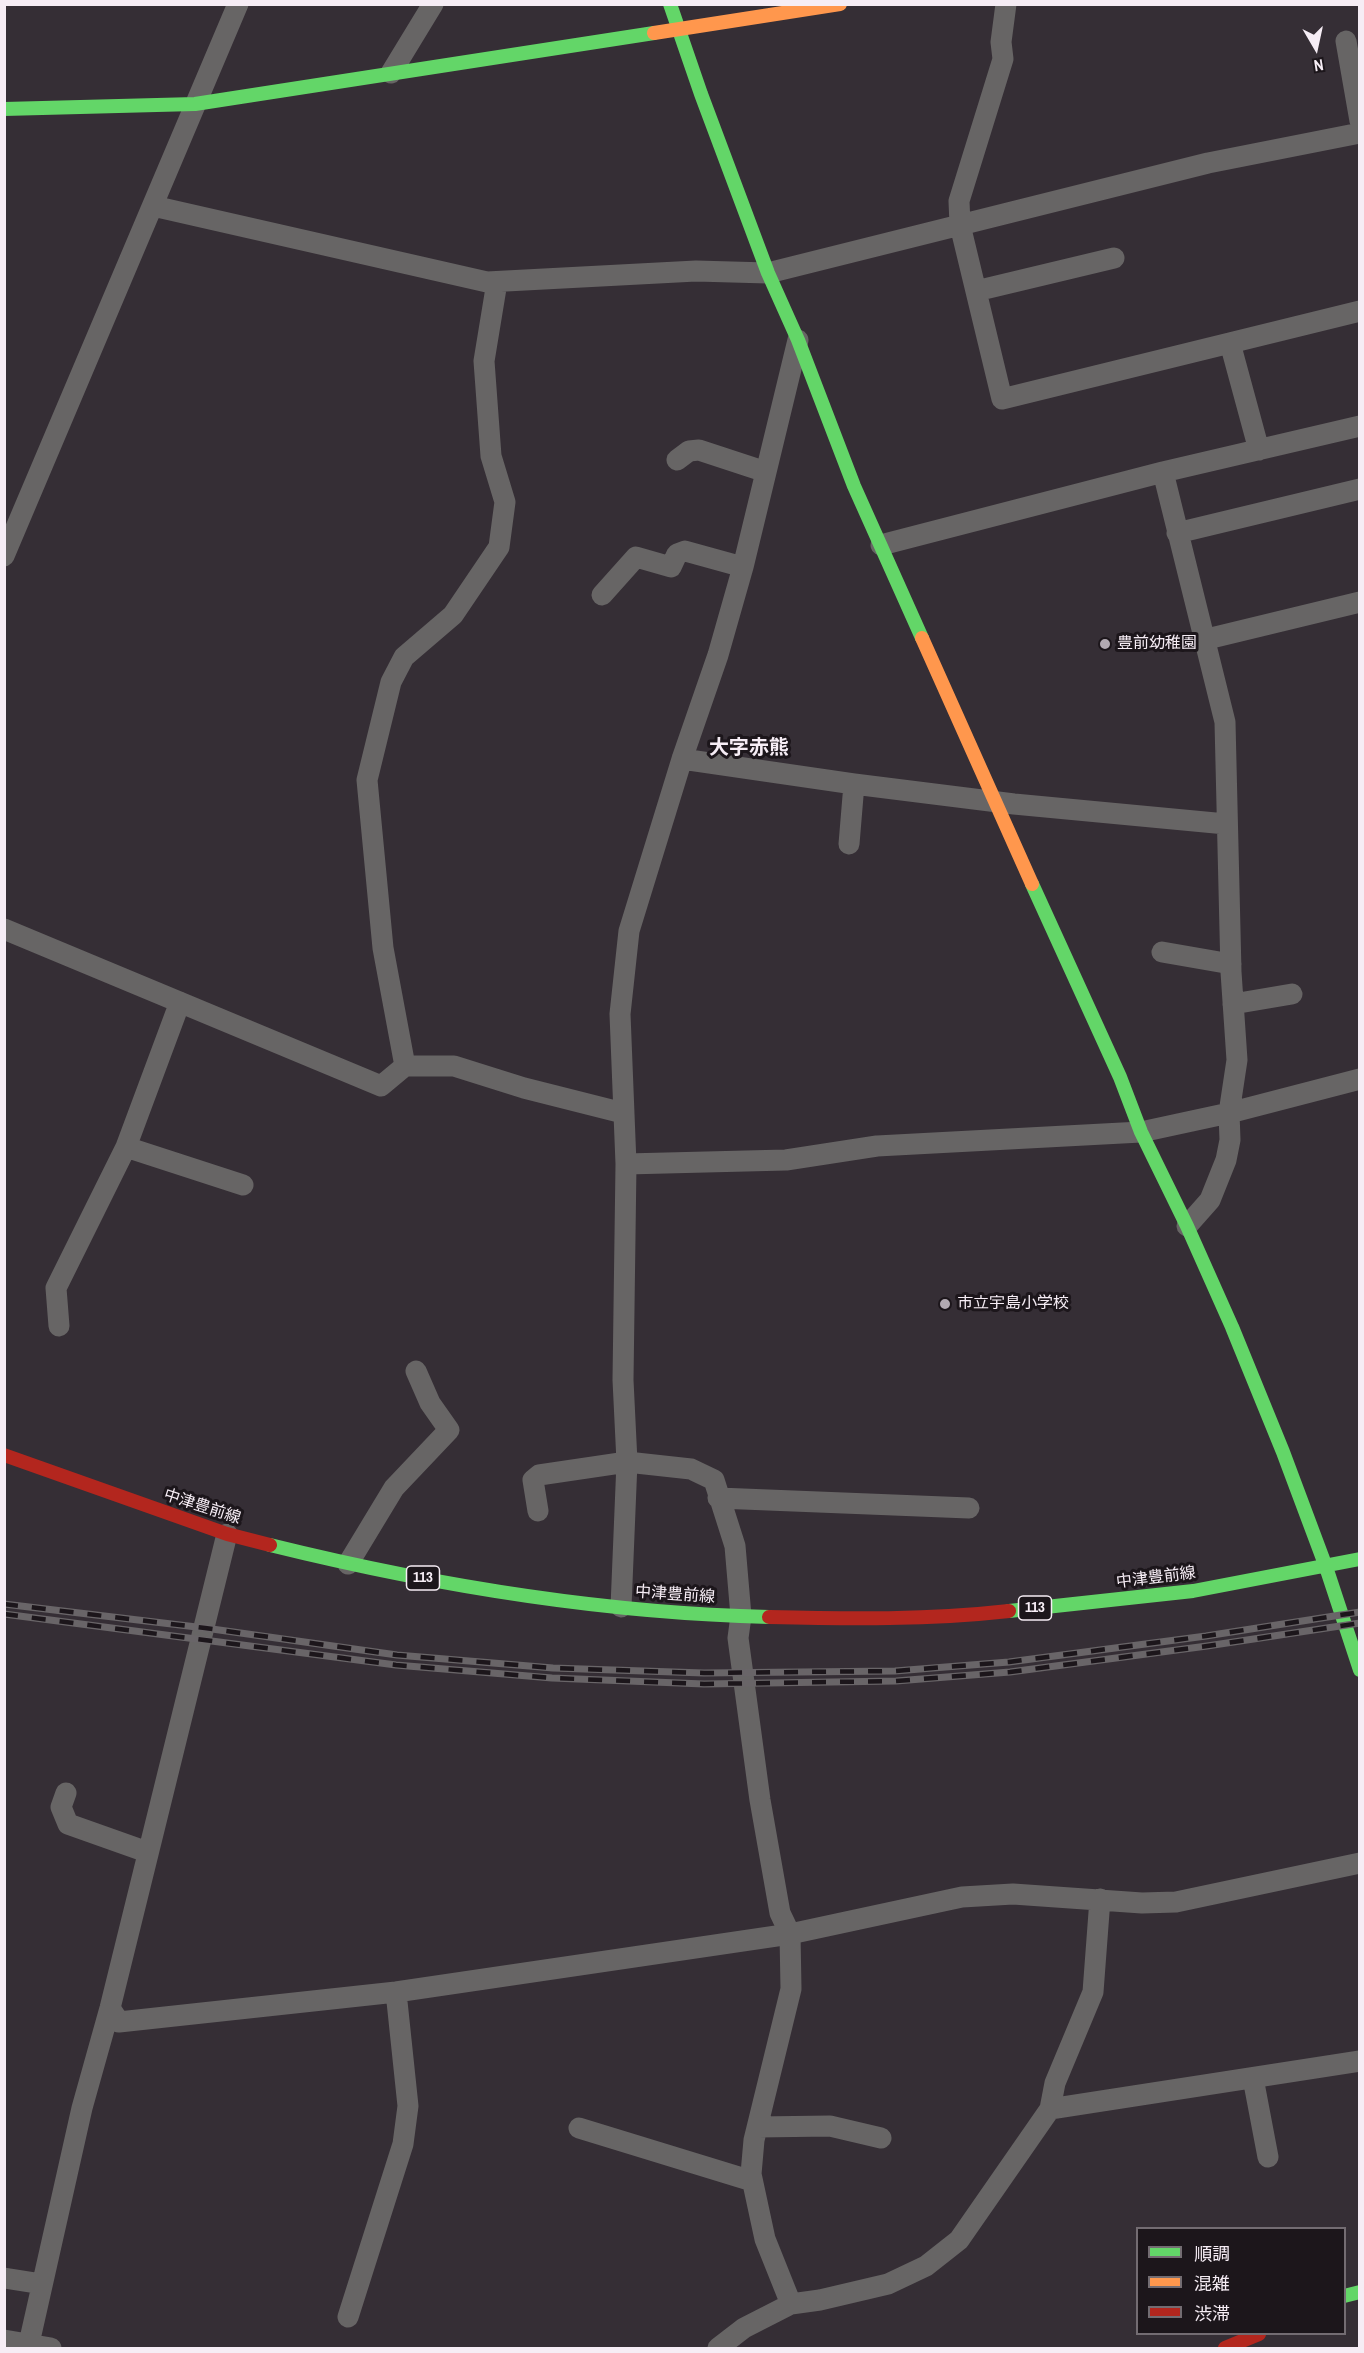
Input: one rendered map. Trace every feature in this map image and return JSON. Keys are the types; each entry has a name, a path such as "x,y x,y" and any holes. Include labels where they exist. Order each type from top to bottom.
{"street":[{"path":"4,556 238,4"},
{"path":"391,73 433,4"},
{"path":"670,4 768,273 798,340 854,486 1120,1077 1142,1132 1187,1226 1279,1441 1326,1567 1359,1670"},
{"path":"4,109 195,104 840,4"},
{"path":"1006,4 1001,42 1003,59 959,201 960,225 1002,399 1359,311"},
{"path":"1346,41 1359,121"},
{"path":"153,206 487,282 696,271 768,273 1208,163 1359,133"},
{"path":"976,291 1114,258"},
{"path":"405,1066 383,948 367,780 391,682 404,657 453,615 500,548 505,502 491,456 484,361 497,282"},
{"path":"621,1607 627,1462 623,1380 627,1164 620,1014 628,931 682,759 718,655 744,567 798,340"},
{"path":"1230,343 1259,450"},
{"path":"881,545 1163,472 1359,426"},
{"path":"677,460 689,451 699,450 766,472"},
{"path":"1163,472 1225,722 1226,824 1237,1060 1229,1113 1230,1140 1219,1182 1210,1200 1187,1226"},
{"path":"1177,533 1359,489"},
{"path":"602,595 636,557 671,567 677,554 685,551 744,567"},
{"path":"1203,640 1359,602"},
{"path":"682,759 854,784 1226,824"},
{"path":"849,844 854,784"},
{"path":"4,929 381,1086 405,1066 454,1066 524,1088 623,1113"},
{"path":"1162,952 1231,964"},
{"path":"1233,1004 1292,993"},
{"path":"59,1326 56,1288 126,1148 180,1002"},
{"path":"627,1164 786,1160 877,1146 1142,1132 1229,1113 1359,1079"},
{"path":"126,1148 243,1185"},
{"path":"348,1564 394,1488 449,1430 430,1403 416,1371"},
{"name":"中津豊前線","path":"4,1455 227,1534 348,1564 503,1591 621,1607 741,1616 868,1619 971,1615 1193,1591 1359,1559"},
{"path":"538,1511 533,1480 539,1474 627,1462 691,1469 714,1480 735,1546 741,1616 738,1638 760,1800 780,1913 790,1934 791,1989 754,2140 751,2174 765,2239 791,2304"},
{"path":"718,1498 969,1508"},
{"path":"29,2346 82,2108 110,2008 147,1852 206,1628 227,1534"},
{"path":"66,1793 61,1807 68,1824 147,1852"},
{"path":"110,2008 119,2022 396,1992 790,1934 962,1897 1013,1894 1142,1903 1176,1902 1359,1863"},
{"path":"718,2349 744,2328 791,2304 820,2300 888,2284 926,2266 959,2240 1050,2109 1055,2084 1093,1992 1100,1899"},
{"path":"348,2317 404,2144 408,2106 396,1992"},
{"path":"1050,2109 1359,2061"},
{"path":"1253,2078 1268,2157"},
{"path":"758,2127 830,2126 881,2138"},
{"path":"579,2128 752,2181"},
{"path":"4,2278 42,2284"},
{"path":"1225,2349 1257,2335"},
{"path":"4,2340 51,2349"}],"railway":[{"path":"4,1604 205,1628 397,1655 553,1668 704,1673 895,1671 1009,1662 1206,1636 1360,1612"},
{"path":"4,1614 396,1665 552,1678 704,1684 896,1681 1010,1672 1360,1623"}],"traffic: fast":[{"path":"670,4 768,273 798,340 854,486 922,638"},
{"path":"4,109 195,104 654,33"},
{"path":"1032,884 1120,1077 1141,1132 1187,1226 1232,1327 1283,1452 1326,1567 1360,1670"},
{"path":"270,1545 393,1573 580,1603 643,1610 769,1617"},
{"path":"1009,1611 1193,1591 1360,1559"},
{"path":"1346,2296 1360,2292"}],"traffic: slow":[{"path":"654,33 840,4"},
{"path":"922,638 1032,884"}],"traffic: jam":[{"path":"4,1455 227,1534 270,1545"},
{"path":"769,1617 919,1617 1009,1611"},
{"path":"1225,2348 1257,2335"}],"place":[{"name":"豊前幼稚園","path":"1105,644"},
{"name":"市立宇島小学校","path":"945,1304"}],"district":[{"name":"大字赤熊","path":"749,749"}]}
